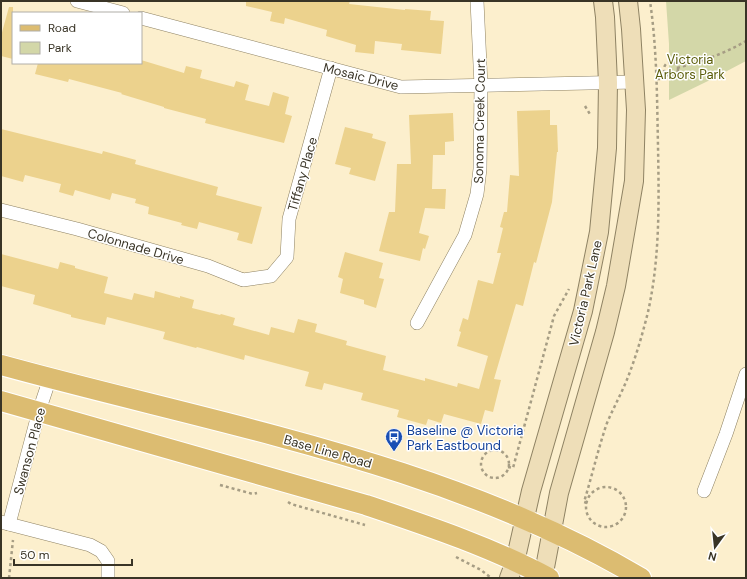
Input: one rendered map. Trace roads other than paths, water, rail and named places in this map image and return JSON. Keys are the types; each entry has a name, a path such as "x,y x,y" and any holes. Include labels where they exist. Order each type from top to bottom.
{"main road":[{"name":"Victoria Park Lane","path":"512,570 531,491 583,311 599,232 606,148 608,83 603,1"},
{"name":"Victoria Park Lane","path":"545,577 560,493 605,332 616,286 634,181 636,110 628,1"},
{"name":"Base Line Road","path":"1,365 219,421 366,461 430,482 552,531 641,578"},
{"path":"1,401 366,505 422,524 487,549 512,570 545,577"}],"street":[{"path":"77,1 119,12"},
{"name":"Sonoma Creek Court","path":"417,323 465,235 477,194 480,169 480,86 477,1"},
{"name":"Mosaic Drive","path":"142,18 401,87 635,82"},
{"name":"Tiffany Place","path":"271,276 287,257 289,219 331,68"},
{"name":"Colonnade Drive","path":"1,210 77,229 208,266 243,280 271,276"},
{"path":"704,491 726,434 746,374"},
{"name":"Swanson Place","path":"5,523 50,378"},
{"path":"5,523 90,545 101,551 108,561 108,578"}],"place":[{"name":"Baseline @ Victoria Park Eastbound","path":"394,452"}],"park label":[{"name":"Victoria Arbors Park","path":"690,66"}]}
